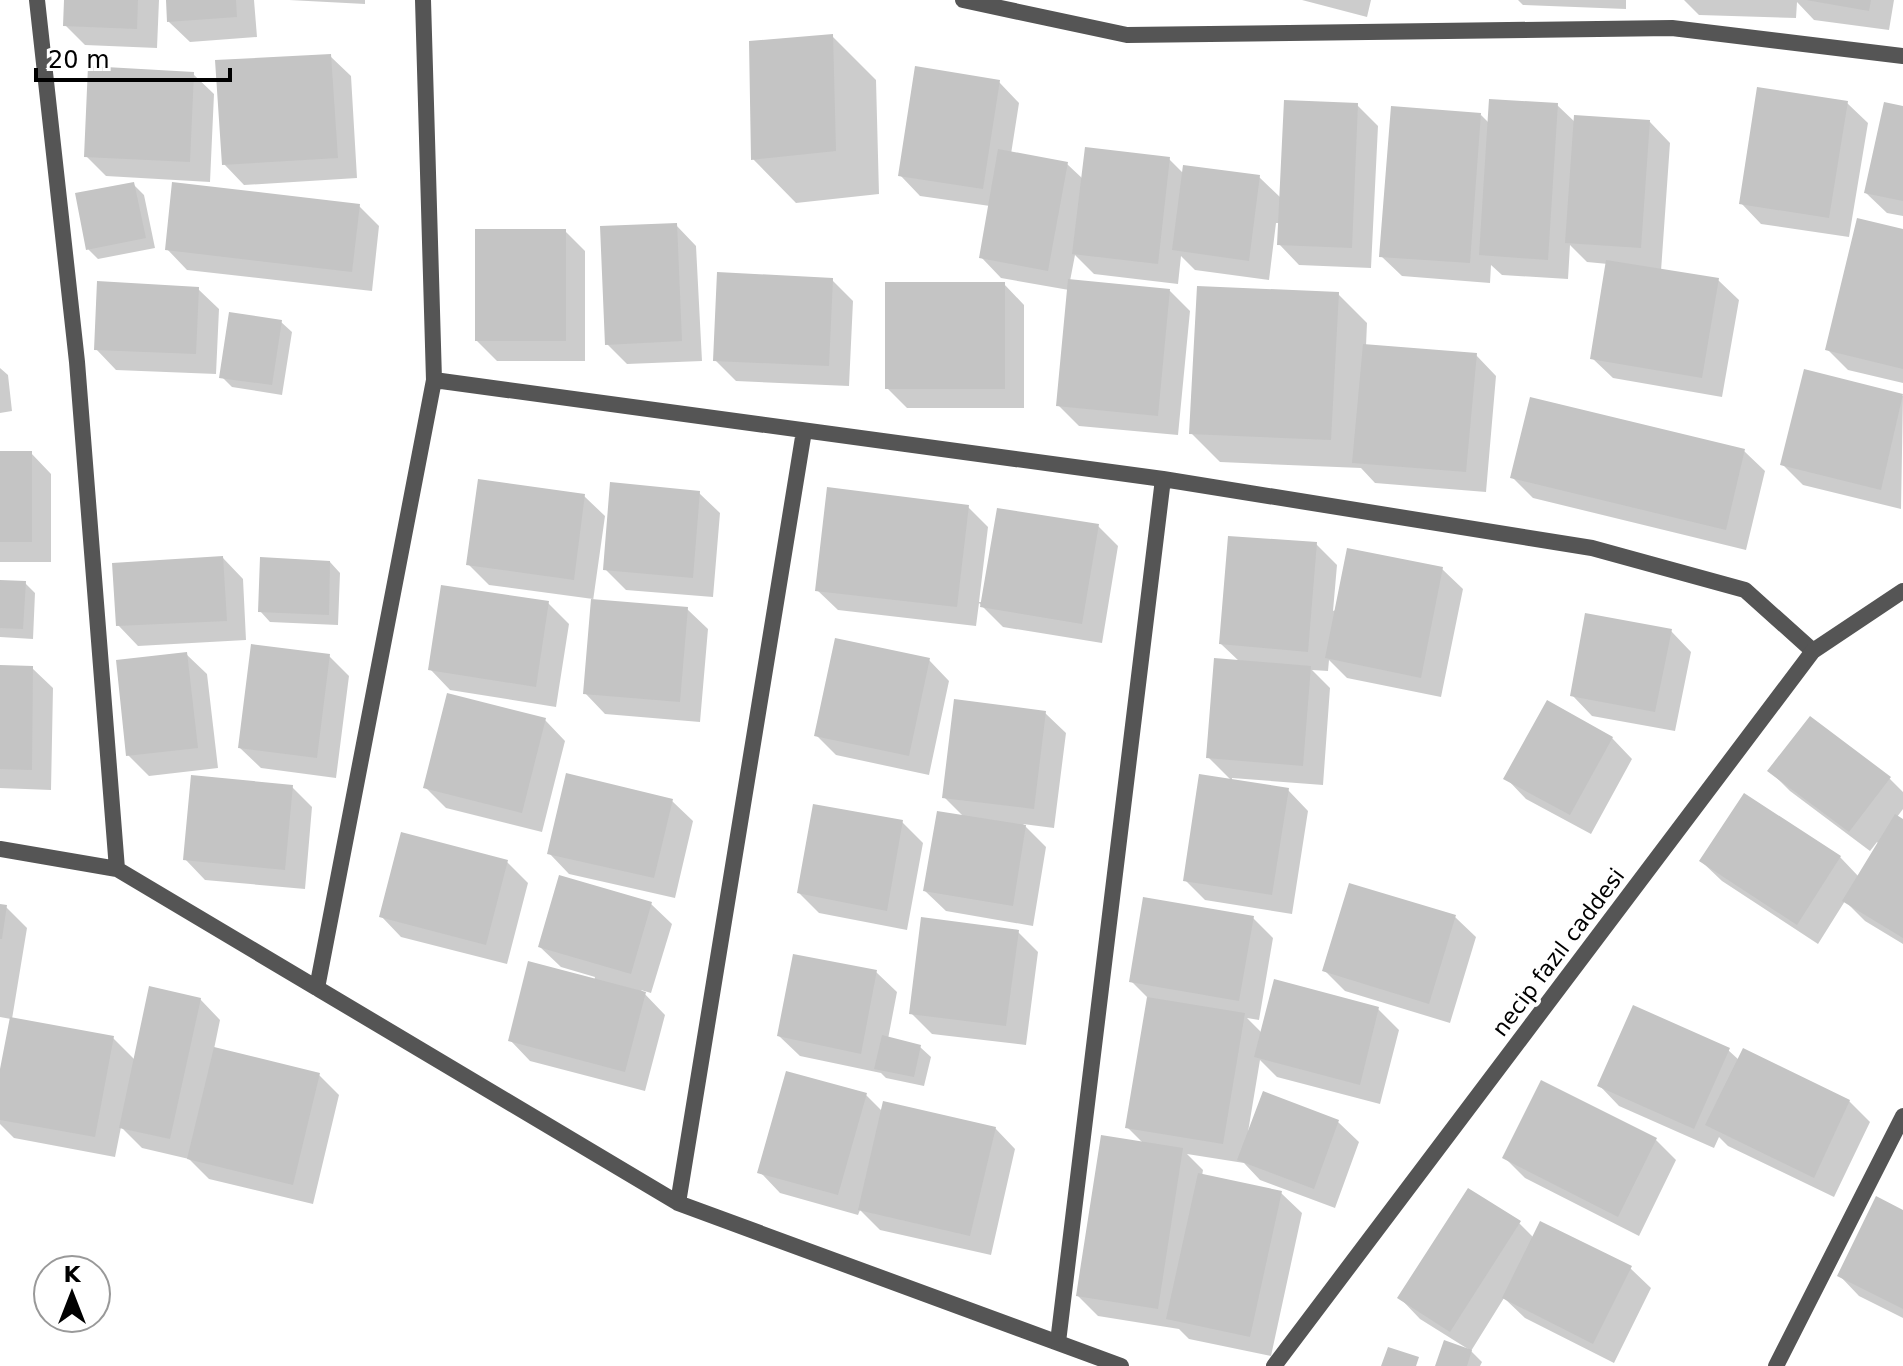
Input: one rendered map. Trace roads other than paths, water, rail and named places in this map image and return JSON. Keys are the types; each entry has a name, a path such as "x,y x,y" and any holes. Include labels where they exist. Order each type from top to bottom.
{"street":[{"path":"37,0 77,362 117,869"},
{"path":"317,988 434,380 423,0"},
{"path":"963,0 1127,35 1672,28 1903,56"},
{"path":"434,380 1163,479 1592,548 1745,590 1813,651"},
{"path":"678,1203 804,431"},
{"path":"1058,1342 1163,479"},
{"name":"necip fazıl caddesi","path":"1274,1366 1813,651 1903,591"},
{"path":"0,849 117,869 678,1203 1121,1366"},
{"path":"1776,1366 1903,1116"}]}
